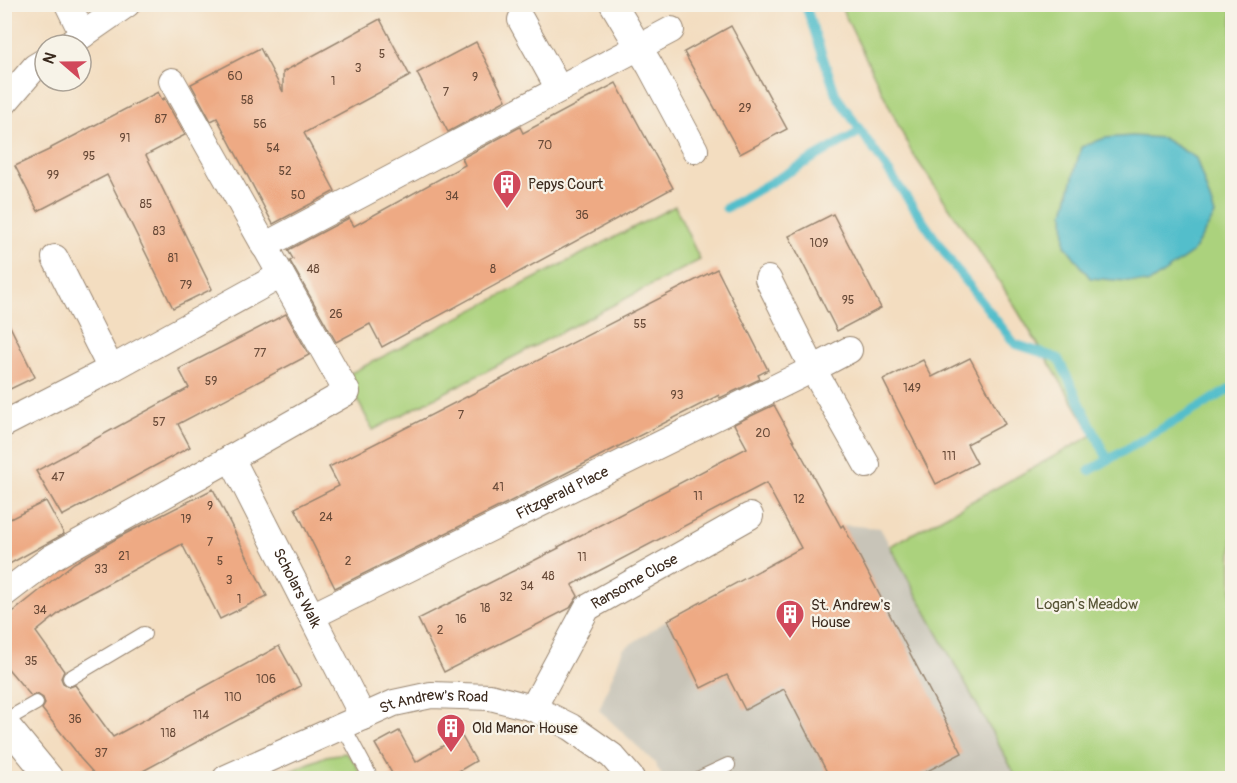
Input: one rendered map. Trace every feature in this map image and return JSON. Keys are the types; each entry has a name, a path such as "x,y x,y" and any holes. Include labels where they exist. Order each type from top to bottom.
{"street":[{"path":"68,4 74,33"},
{"path":"86,33 127,4"},
{"path":"613,4 650,66 695,150"},
{"path":"520,12 560,89"},
{"path":"264,246 671,30"},
{"path":"4,103 33,70"},
{"path":"4,594 51,558 347,392 172,81"},
{"path":"55,258 111,369"},
{"path":"4,424 111,369 280,275"},
{"path":"768,279 813,369 867,465"},
{"name":"Fitzgerald Place","path":"312,616 849,350"},
{"name":"Scholars Walk","path":"231,459 312,616 353,722"},
{"name":"Ransome Close","path":"533,708 587,608 750,516"},
{"name":"St Andrew's Road","path":"226,778 394,703 431,695 490,696 533,708 571,727 612,756 631,778"},
{"path":"4,722 51,778"}],"lane":[{"path":"70,678 144,634"},
{"path":"4,722 36,703"},
{"path":"353,722 371,778"},
{"path":"700,778 728,765"}],"shaded area":[{"path":"843,525 880,528 1017,778 663,778 654,762 599,710 623,649 668,620"}],"green space":[{"name":"Logan's Meadow","path":"840,5 1232,5 1232,778 1017,778 890,546 1093,435 1003,287 911,151"},
{"path":"675,206 700,260 373,430 345,376"},
{"path":"345,753 353,760 363,778 274,778 326,756"}],"water":[{"path":"1132,136 1163,138 1196,158 1215,215 1192,253 1149,283 1090,278 1065,245 1064,212 1081,147 1105,138"}],"building":[{"path":"380,19 410,76 304,133 335,191 273,224 217,118 211,121 191,84 260,48 283,92 283,72"},
{"path":"731,26 787,129 740,154 684,52"},
{"path":"476,42 506,100 448,132 417,73"},
{"name":"Pepys Court","path":"616,83 673,188 382,347 370,324 336,342 290,261 293,259 288,250 349,218 354,226 465,165 462,158 520,127 523,133"},
{"path":"158,92 162,100 164,98 185,135 146,155 212,289 173,308 107,175 38,211 15,166"},
{"path":"833,214 881,308 837,331 789,236"},
{"path":"717,269 768,370 758,375 760,379 720,398 719,395 335,588 295,508 339,486 329,467"},
{"path":"4,314 35,377 4,392"},
{"path":"286,314 309,355 178,424 190,447 62,516 36,471 189,388 179,369"},
{"path":"970,358 1005,424 967,444 977,463 936,484 883,380 923,360 932,377"},
{"name":"St. Andrew's House","path":"774,405 841,527 843,525 962,753 914,778 830,778 784,689 745,710 727,675 701,688 668,620 801,548 766,483 572,585 578,596 570,608 444,672 418,619 559,548 747,448 734,424"},
{"path":"213,489 267,596 220,619 182,544 73,602 36,632 64,671 61,678 63,683 70,687 75,685 113,737 279,646 301,686 130,778 98,778 42,709 45,704 43,698 37,694 31,696 4,664 4,619 74,563"},
{"path":"46,501 64,534 4,567 4,522"},
{"name":"Old Manor House","path":"399,731 416,762 461,735 476,761 447,778 388,778 393,775 375,744"}],"waterway":[{"path":"805,4 836,95 954,266 1015,344 1058,358 1108,460"},
{"path":"726,208 861,131"},
{"path":"1089,471 1232,388"}],"place":[{"name":"Pepys Court","path":"507,210"},
{"name":"St. Andrew's House","path":"790,640"},
{"name":"Old Manor House","path":"451,754"}]}
